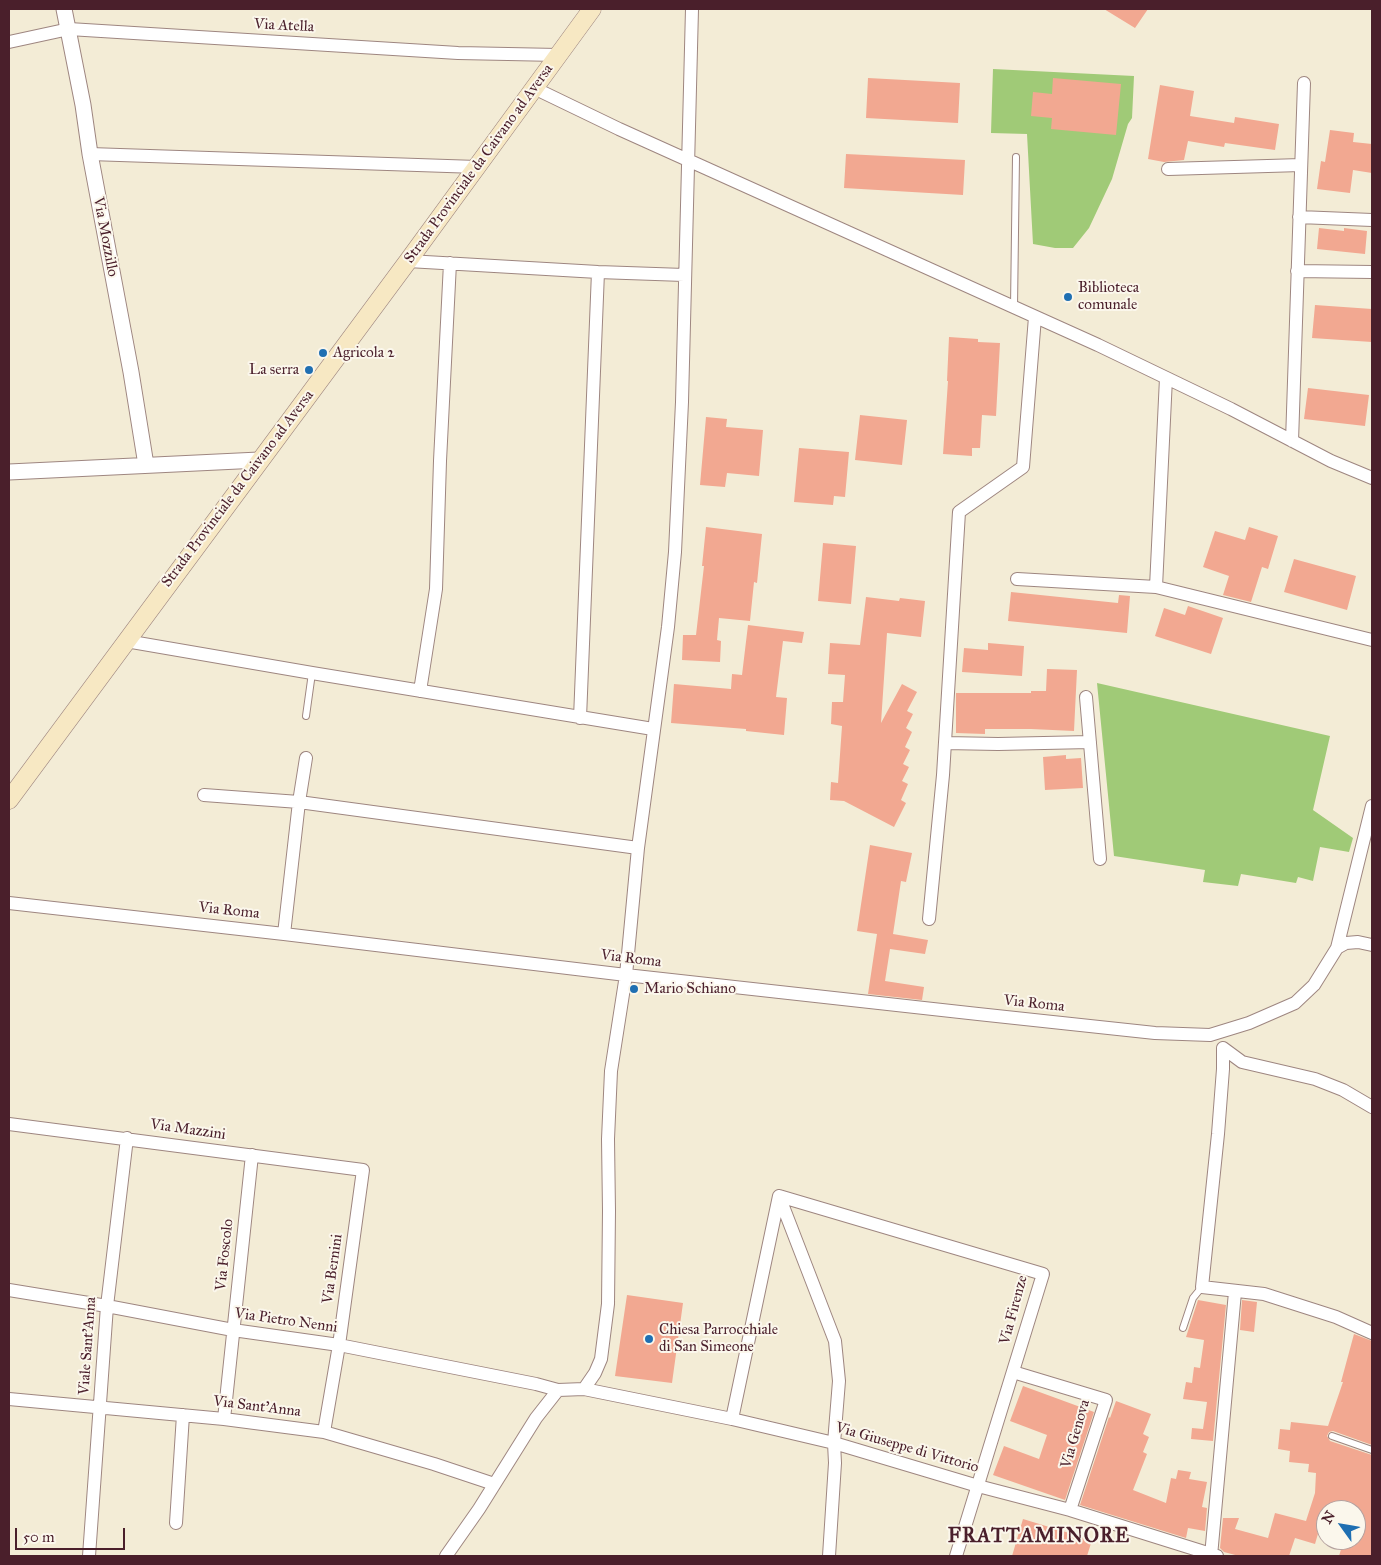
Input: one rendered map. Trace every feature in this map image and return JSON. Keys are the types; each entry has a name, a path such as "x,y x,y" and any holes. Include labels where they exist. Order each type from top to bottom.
{"main road":[{"name":"Strada Provinciale da Caivano ad Aversa","path":"9,800 592,9"}],"street":[{"name":"Via Mozzillo","path":"64,9 83,105 90,154 131,372 146,465"},
{"path":"584,1389 601,1359 608,1304 608,1139 611,1071 626,975 638,848 668,627 675,552 682,402 692,9"},
{"name":"Via Atella","path":"9,42 69,29 458,53 558,55"},
{"path":"1292,440 1304,83"},
{"path":"534,88 688,160 1014,307 1166,378 1331,461 1372,478"},
{"path":"90,154 477,167"},
{"path":"1168,169 1301,165"},
{"path":"1299,217 1372,220"},
{"path":"408,261 684,275"},
{"path":"420,691 436,589 450,263"},
{"path":"1298,270 1372,272"},
{"path":"580,718 598,272"},
{"path":"929,919 945,743 959,512 1023,467 1035,317"},
{"path":"1156,587 1166,378"},
{"path":"9,472 259,460"},
{"path":"1017,579 1156,587 1372,640"},
{"path":"126,640 312,673 653,729"},
{"path":"1086,696 1100,859"},
{"path":"945,743 1090,742"},
{"path":"284,934 306,758"},
{"path":"204,795 299,802 638,848"},
{"name":"Via Roma","path":"9,903 626,975 1155,1033 1210,1035 1249,1023 1295,1002 1314,985 1337,948 1367,853 1372,806"},
{"path":"1337,948 1346,943 1358,942 1372,945"},
{"path":"1221,1032 1228,1034 1230,1039 1228,1046 1223,1048"},
{"path":"1223,1048 1242,1062 1315,1079 1344,1090 1372,1107"},
{"path":"1223,1048 1218,1134 1202,1287 1264,1294 1336,1317 1372,1332"},
{"name":"Via Mazzini","path":"9,1124 364,1170"},
{"name":"Viale Sant'Anna","path":"89,1556 107,1306 127,1138"},
{"name":"Via Foscolo","path":"224,1419 252,1155"},
{"name":"Via Bernini","path":"324,1432 339,1345 364,1170"},
{"path":"732,1419 779,1196"},
{"path":"779,1196 835,1341 839,1381 829,1556"},
{"name":"Via Firenze","path":"779,1196 1043,1274 956,1556"},
{"name":"Via Pietro Nenni","path":"9,1290 234,1330 339,1345 558,1390 584,1389"},
{"path":"1213,1556 1215,1499 1235,1292"},
{"name":"Via Genova","path":"1013,1372 1106,1400 1070,1510"},
{"name":"Via Giuseppe di Vittorio","path":"584,1389 732,1419 834,1443 978,1486 1070,1510 1213,1556"},
{"path":"446,1556 536,1418 558,1390"},
{"name":"Via Sant'Anna","path":"9,1399 224,1419 324,1432 434,1464 494,1484"},
{"path":"176,1524 183,1415"}],"lane":[{"path":"1014,307 1016,157"},
{"path":"306,716 312,673"},
{"path":"1183,1328 1193,1298 1202,1287"},
{"path":"1332,1436 1372,1450"}],"green space":[{"path":"993,69 1134,76 1132,118 1128,124 1112,179 1089,228 1073,248 1055,248 1033,244 1027,134 991,133"},
{"path":"1097,683 1330,736 1313,810 1353,838 1349,852 1320,847 1313,881 1298,877 1296,883 1241,874 1238,886 1203,882 1205,870 1114,856"}],"building":[{"path":"1104,9 1148,9 1135,28"},
{"path":"868,78 960,83 958,123 866,118"},
{"path":"1053,78 1121,84 1116,135 1051,129 1052,118 1031,116 1033,92 1052,94"},
{"path":"1160,85 1194,91 1190,116 1234,123 1235,117 1279,124 1275,150 1225,143 1224,147 1188,141 1184,160 1164,162 1148,159"},
{"path":"1330,130 1354,133 1353,142 1372,144 1372,173 1353,170 1350,193 1317,189 1321,161 1325,162"},
{"path":"846,154 965,160 963,195 844,188"},
{"path":"1319,228 1344,231 1344,228 1367,231 1365,254 1317,249"},
{"path":"1315,305 1372,309 1372,342 1312,338"},
{"path":"949,337 978,339 978,342 1000,343 996,416 982,415 980,448 972,448 972,456 943,454"},
{"path":"1308,388 1369,395 1365,426 1304,419"},
{"path":"860,415 907,420 902,465 855,460"},
{"path":"706,417 727,419 726,427 763,430 759,476 727,473 725,487 700,485"},
{"path":"799,448 849,452 845,497 834,496 833,505 794,502"},
{"path":"706,527 762,534 757,583 754,582 750,621 719,618 717,640 721,641 720,662 682,660 683,635 696,635 704,566 702,566"},
{"path":"1249,527 1278,536 1268,569 1262,567 1251,602 1223,595 1229,576 1203,567 1215,531 1245,540"},
{"path":"823,543 856,546 851,604 818,601"},
{"path":"1294,559 1356,576 1347,610 1284,592"},
{"path":"1011,592 1118,603 1119,595 1130,596 1127,633 1008,621"},
{"path":"866,597 899,601 900,598 925,601 921,637 887,633 881,723 902,684 917,692 907,711 913,714 906,728 912,732 905,747 910,750 903,764 909,767 902,781 908,784 901,800 906,803 894,827 844,801 830,800 831,782 838,783 842,726 831,724 832,702 843,702 845,675 828,674 830,643 860,645"},
{"path":"1188,606 1223,618 1211,654 1155,636 1164,608 1185,615"},
{"path":"748,625 804,632 802,643 783,641 776,697 787,698 784,735 746,731 746,729 671,723 674,684 731,689 732,674 742,675"},
{"path":"988,643 1024,646 1022,676 962,672 964,648 988,650"},
{"path":"1047,669 1077,670 1074,731 985,729 985,734 956,733 956,693 1031,693 1031,691 1046,691"},
{"path":"1066,755 1066,759 1081,758 1083,788 1045,790 1043,757"},
{"path":"870,845 912,853 906,882 901,881 893,934 928,940 925,954 890,949 885,981 924,987 922,1000 868,994 877,934 857,931"},
{"name":"Chiesa Parrocchiale di San Simeone","path":"627,1295 683,1303 672,1383 615,1376"},
{"path":"1198,1300 1226,1305 1213,1441 1191,1439 1192,1428 1203,1429 1207,1402 1183,1399 1186,1382 1192,1383 1194,1367 1200,1368 1204,1340 1186,1337"},
{"path":"1242,1300 1257,1302 1254,1332 1240,1330"},
{"path":"1354,1334 1372,1341 1372,1445 1333,1431 1329,1432 1327,1436 1330,1441 1372,1455 1372,1556 1339,1556 1341,1550 1366,1550 1366,1500 1316,1500 1315,1544 1295,1538 1289,1556 1239,1556 1224,1552 1220,1548 1223,1518 1239,1518 1235,1529 1268,1538 1275,1513 1306,1521 1315,1493 1316,1473 1308,1472 1309,1464 1289,1462 1290,1451 1278,1449 1280,1429 1290,1430 1291,1422 1328,1426 1343,1382 1341,1382"},
{"path":"1023,1386 1094,1412 1065,1500 993,1475 1004,1446 1039,1459 1047,1435 1010,1421"},
{"path":"1116,1401 1151,1414 1143,1434 1149,1437 1143,1452 1147,1454 1133,1490 1166,1503 1171,1478 1176,1479 1178,1470 1191,1472 1189,1479 1207,1482 1202,1507 1207,1508 1205,1531 1188,1528 1186,1538 1080,1505"},
{"path":"1023,1519 1092,1540 1087,1556 1012,1556"}],"place":[{"name":"Biblioteca comunale","path":"1068,297"},
{"name":"Agricola 2","path":"323,353"},
{"name":"La serra","path":"309,370"},
{"name":"Mario Schiano","path":"634,989"},
{"name":"Chiesa Parrocchiale di San Simeone","path":"649,1339"}],"district":[{"name":"FRATTAMINORE","path":"1039,1537"}]}
